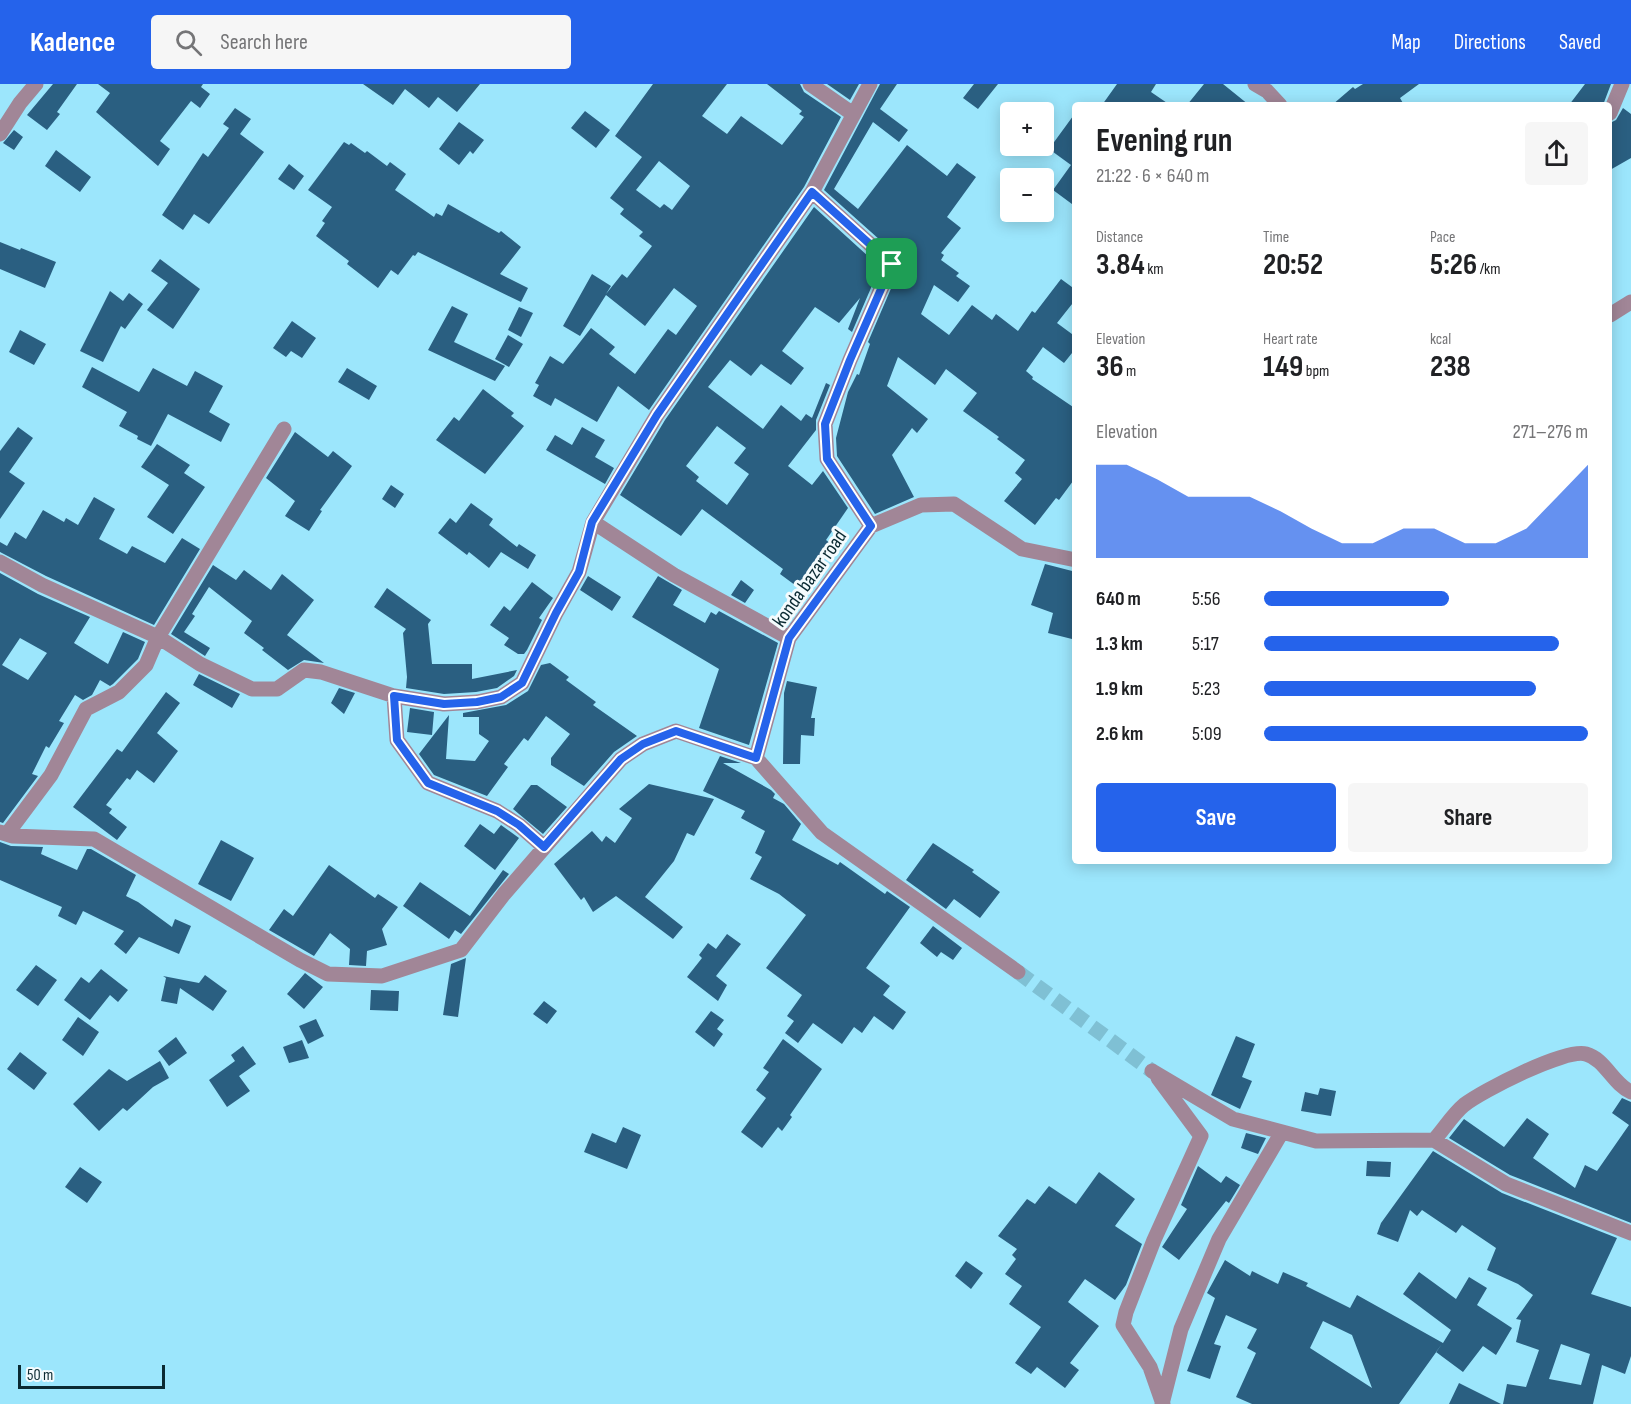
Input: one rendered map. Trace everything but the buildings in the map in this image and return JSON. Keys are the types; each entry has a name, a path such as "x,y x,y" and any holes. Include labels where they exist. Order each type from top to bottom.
{"street":[{"path":"0,134 20,103 36,84"},
{"path":"810,84 853,114"},
{"path":"0,562 42,585 158,637 200,664 252,689 277,689 304,670 321,672 394,696 444,704 477,702 501,697 522,683 579,572 592,522 657,415 812,192 870,84"},
{"path":"1612,108 1622,84"},
{"path":"1265,86 1278,102"},
{"name":"konda bazar road","path":"756,758 789,638 871,526 827,459 825,424 892,264 812,192"},
{"path":"1612,314 1631,302"},
{"path":"4,833 51,775 86,709 120,692 146,665 158,637 284,429"},
{"path":"871,526 921,505 954,504 1022,549 1072,559"},
{"path":"592,522 674,575 789,638"},
{"path":"394,696 397,740 428,783 497,811 519,825 544,847"},
{"path":"4,833 94,839 300,960 328,974 382,976 461,950 504,894 621,759 643,744 676,731 756,758 822,833 1018,972"},
{"path":"1434,1140 1463,1106 1507,1080 1559,1057 1586,1053 1597,1060 1622,1088 1631,1092"},
{"path":"1162,1404 1150,1367 1123,1325 1154,1240 1201,1136 1152,1071 1233,1119 1316,1141 1434,1140 1506,1184 1631,1233"},
{"path":"1162,1404 1181,1329 1219,1239 1282,1132"}],"tunnel":[{"path":"1018,972 1152,1071"}],"route":[{"path":"812,192 892,264 825,424 827,459 871,526 789,638 756,758 676,731 643,744 621,759 544,847 519,825 497,811 428,783 397,740 394,696 444,704 477,702 501,697 522,683 579,572 592,522 657,415 812,192"}]}
